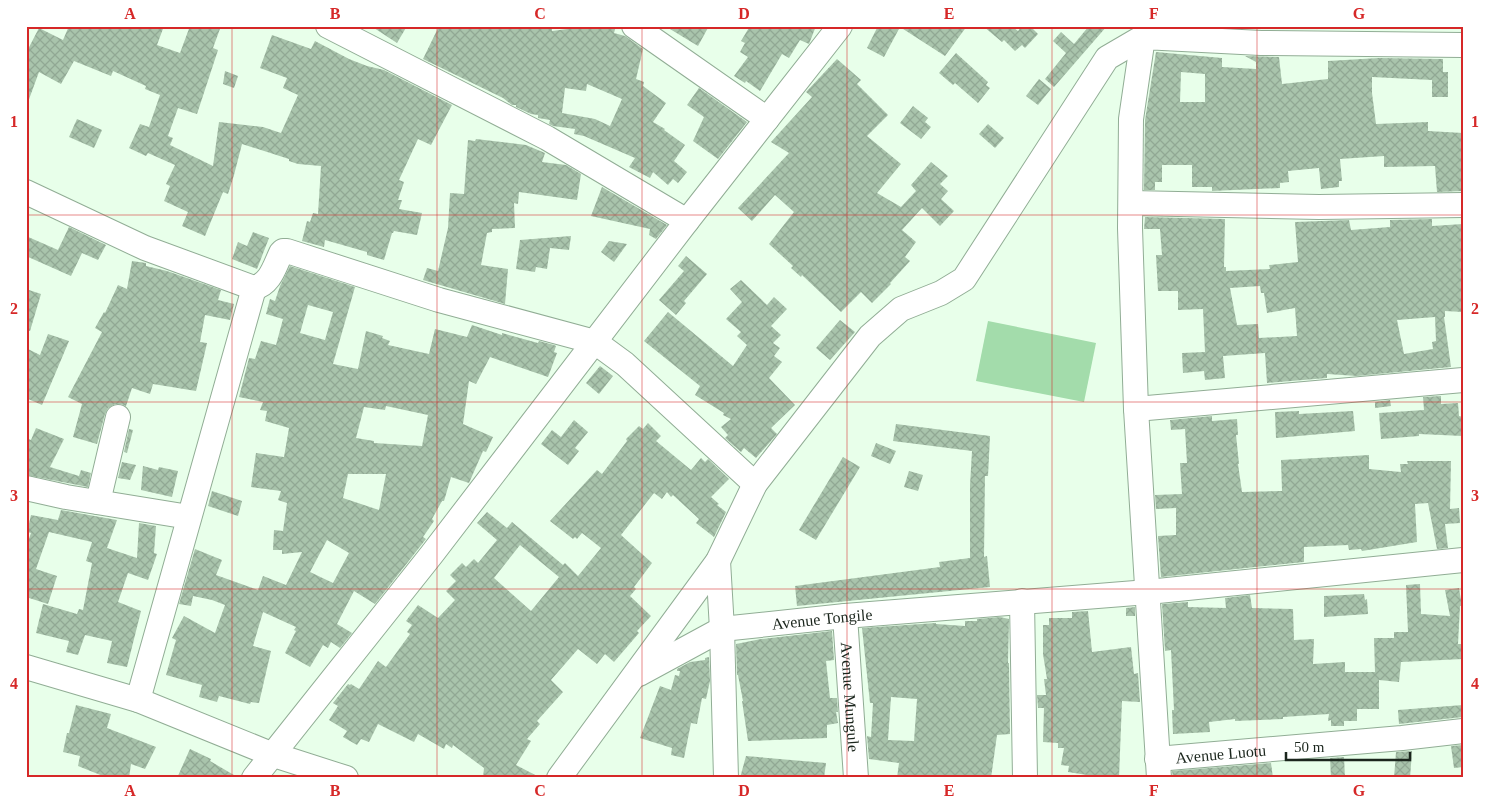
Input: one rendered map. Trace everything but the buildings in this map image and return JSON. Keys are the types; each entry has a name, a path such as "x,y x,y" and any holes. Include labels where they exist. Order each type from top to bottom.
{"street":[{"path":"328,26 547,138 688,221"},
{"path":"634,26 767,119"},
{"path":"254,778 271,754 432,554 840,26"},
{"path":"634,677 718,561 755,484 870,336 901,309 941,293 964,279 1107,58 1145,32 1261,43 1463,45"},
{"path":"1145,32 1131,119 1130,228 1136,409 1158,768"},
{"path":"26,192 145,248 254,288 262,286 268,281 281,254 283,251 287,251 439,300 596,342 625,364 755,484"},
{"path":"1131,203 1319,207 1463,205"},
{"path":"138,700 254,288"},
{"path":"1136,409 1463,380"},
{"path":"98,502 118,417"},
{"path":"26,488 189,517"},
{"name":"Avenue Tongile","path":"559,778 634,677 722,629 845,616 1148,592 1463,560"},
{"path":"718,561 726,778"},
{"path":"1022,601 1024,778"},
{"name":"Avenue Mungule","path":"845,616 856,778"},
{"path":"26,667 138,700 271,754 346,778"},
{"name":"Avenue Luotu","path":"1158,768 1463,730"}],"green space":[{"path":"988,321 1096,343 1084,402 976,381"}]}
